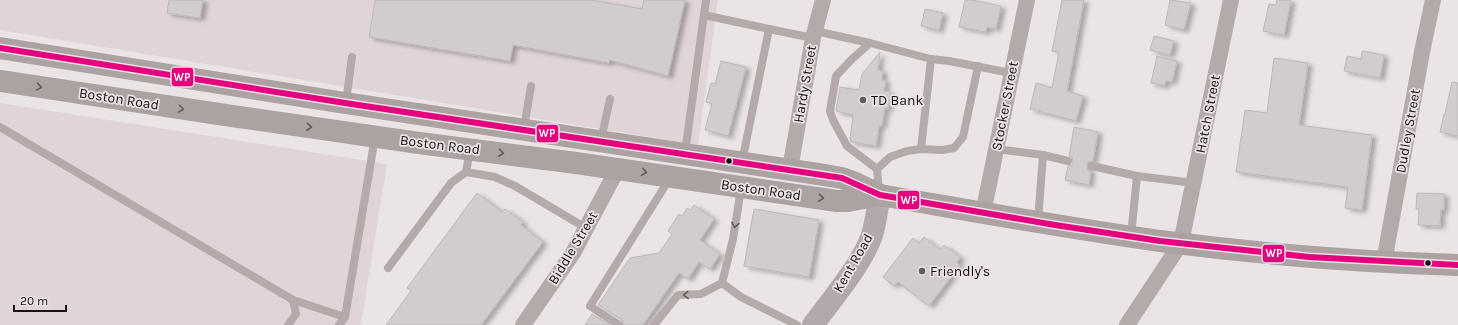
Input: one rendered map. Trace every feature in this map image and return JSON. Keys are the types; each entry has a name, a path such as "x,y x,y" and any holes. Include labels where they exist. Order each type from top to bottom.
{"main road":[{"name":"Boston Road","path":"0,48 345,103 790,169 842,178 880,195 1131,236 1183,236 1285,254 1384,262 1458,265"},
{"name":"Boston Road","path":"0,81 375,137 618,168 837,201 848,201 880,195"}],"street":[{"name":"Hardy Street","path":"790,169 814,34 822,0"},
{"name":"Stocker Street","path":"983,213 1027,0"},
{"name":"Hatch Street","path":"1183,236 1231,0"},
{"name":"Dudley Street","path":"1384,262 1422,52 1433,0"},
{"name":"Biddle Street","path":"523,325 573,253 618,168"},
{"name":"Kent Road","path":"813,325 841,287 870,239 880,195"},
{"path":"1128,325 1183,236"}],"lane":[{"path":"685,153 706,0"},
{"path":"704,15 769,29 814,34 870,43 931,59 978,66 1011,73"},
{"path":"742,162 769,29"},
{"path":"870,43 836,76 830,111 846,146 877,169 880,195"},
{"path":"345,103 352,57"},
{"path":"921,149 931,59"},
{"path":"877,169 890,157 907,151 921,149 942,150 954,148 963,137 978,66"},
{"path":"524,129 531,86"},
{"path":"601,141 610,99"},
{"path":"0,127 293,300 345,317"},
{"path":"339,325 345,317 375,137"},
{"path":"996,148 1043,155 1068,161"},
{"path":"388,268 451,183 466,172 470,149"},
{"path":"1038,222 1043,155"},
{"path":"1092,166 1137,176 1194,183"},
{"path":"466,172 495,177 515,186 586,228"},
{"path":"619,325 590,306 672,176"},
{"path":"1131,236 1137,176"},
{"path":"654,325 678,295 701,294 722,283 733,239 742,187"},
{"path":"722,283 741,297 797,325"},
{"path":"288,325 296,314 293,300"}],"shaded area":[{"path":"0,0 718,0 698,145 0,30"},
{"path":"0,103 387,164 361,324 0,325"}],"building":[{"path":"169,0 203,0 200,18 167,13"},
{"path":"375,0 591,0 642,9 644,0 685,0 668,76 610,60 609,63 513,45 510,61 369,37"},
{"path":"965,0 1001,6 996,29 987,27 986,32 959,27"},
{"path":"1062,0 1084,0 1067,91 1083,96 1076,121 1030,109 1036,83 1052,88 1059,52 1052,51"},
{"path":"1170,0 1191,3 1184,30 1165,25"},
{"path":"1277,0 1291,0 1284,35 1263,31 1269,4 1276,5"},
{"path":"925,9 943,13 939,30 921,26"},
{"path":"1154,36 1174,41 1170,55 1150,50"},
{"path":"1362,51 1384,55 1380,78 1344,71 1347,56 1361,59"},
{"name":"TD Bank","path":"880,52 878,70 883,71 882,80 886,81 884,91 891,92 888,109 885,108 882,126 879,126 876,146 851,142 850,139 853,115 836,111 840,87 859,90 862,74"},
{"path":"1157,56 1177,61 1172,82 1166,81 1165,86 1151,83"},
{"path":"1274,58 1308,63 1299,125 1372,135 1362,210 1345,208 1348,187 1236,172 1245,110 1267,113"},
{"path":"721,61 746,67 728,136 705,130 712,104 706,102 711,83 715,84"},
{"path":"1452,82 1458,83 1458,136 1440,132"},
{"path":"1074,127 1098,132 1093,161 1088,162 1087,165 1088,170 1091,171 1089,185 1065,180 1068,166 1072,165 1073,162 1072,157 1069,156"},
{"path":"477,193 502,212 505,209 523,222 521,225 543,242 481,325 386,325 411,291 407,288"},
{"path":"1417,193 1444,194 1444,210 1441,209 1440,226 1418,225 1419,209 1416,209"},
{"path":"694,205 714,219 700,240 720,254 710,269 699,262 688,279 679,273 643,325 624,325 622,320 598,305 630,258 659,253 672,234 668,231 679,214 682,216 687,208 691,210"},
{"path":"754,209 819,220 809,277 744,266"},
{"name":"Friendly's","path":"924,237 940,250 944,245 961,258 957,262 960,265 929,306 898,282 894,286 883,277 913,238 919,243"},
{"path":"592,314 609,325 585,325"}],"transit line":[{"name":"WP","path":"0,48 345,103 842,178 880,195 1055,225 1160,241 1309,257 1458,265"}],"place":[{"name":"TD Bank","path":"863,100"},
{"name":"Friendly's","path":"922,271"}]}
